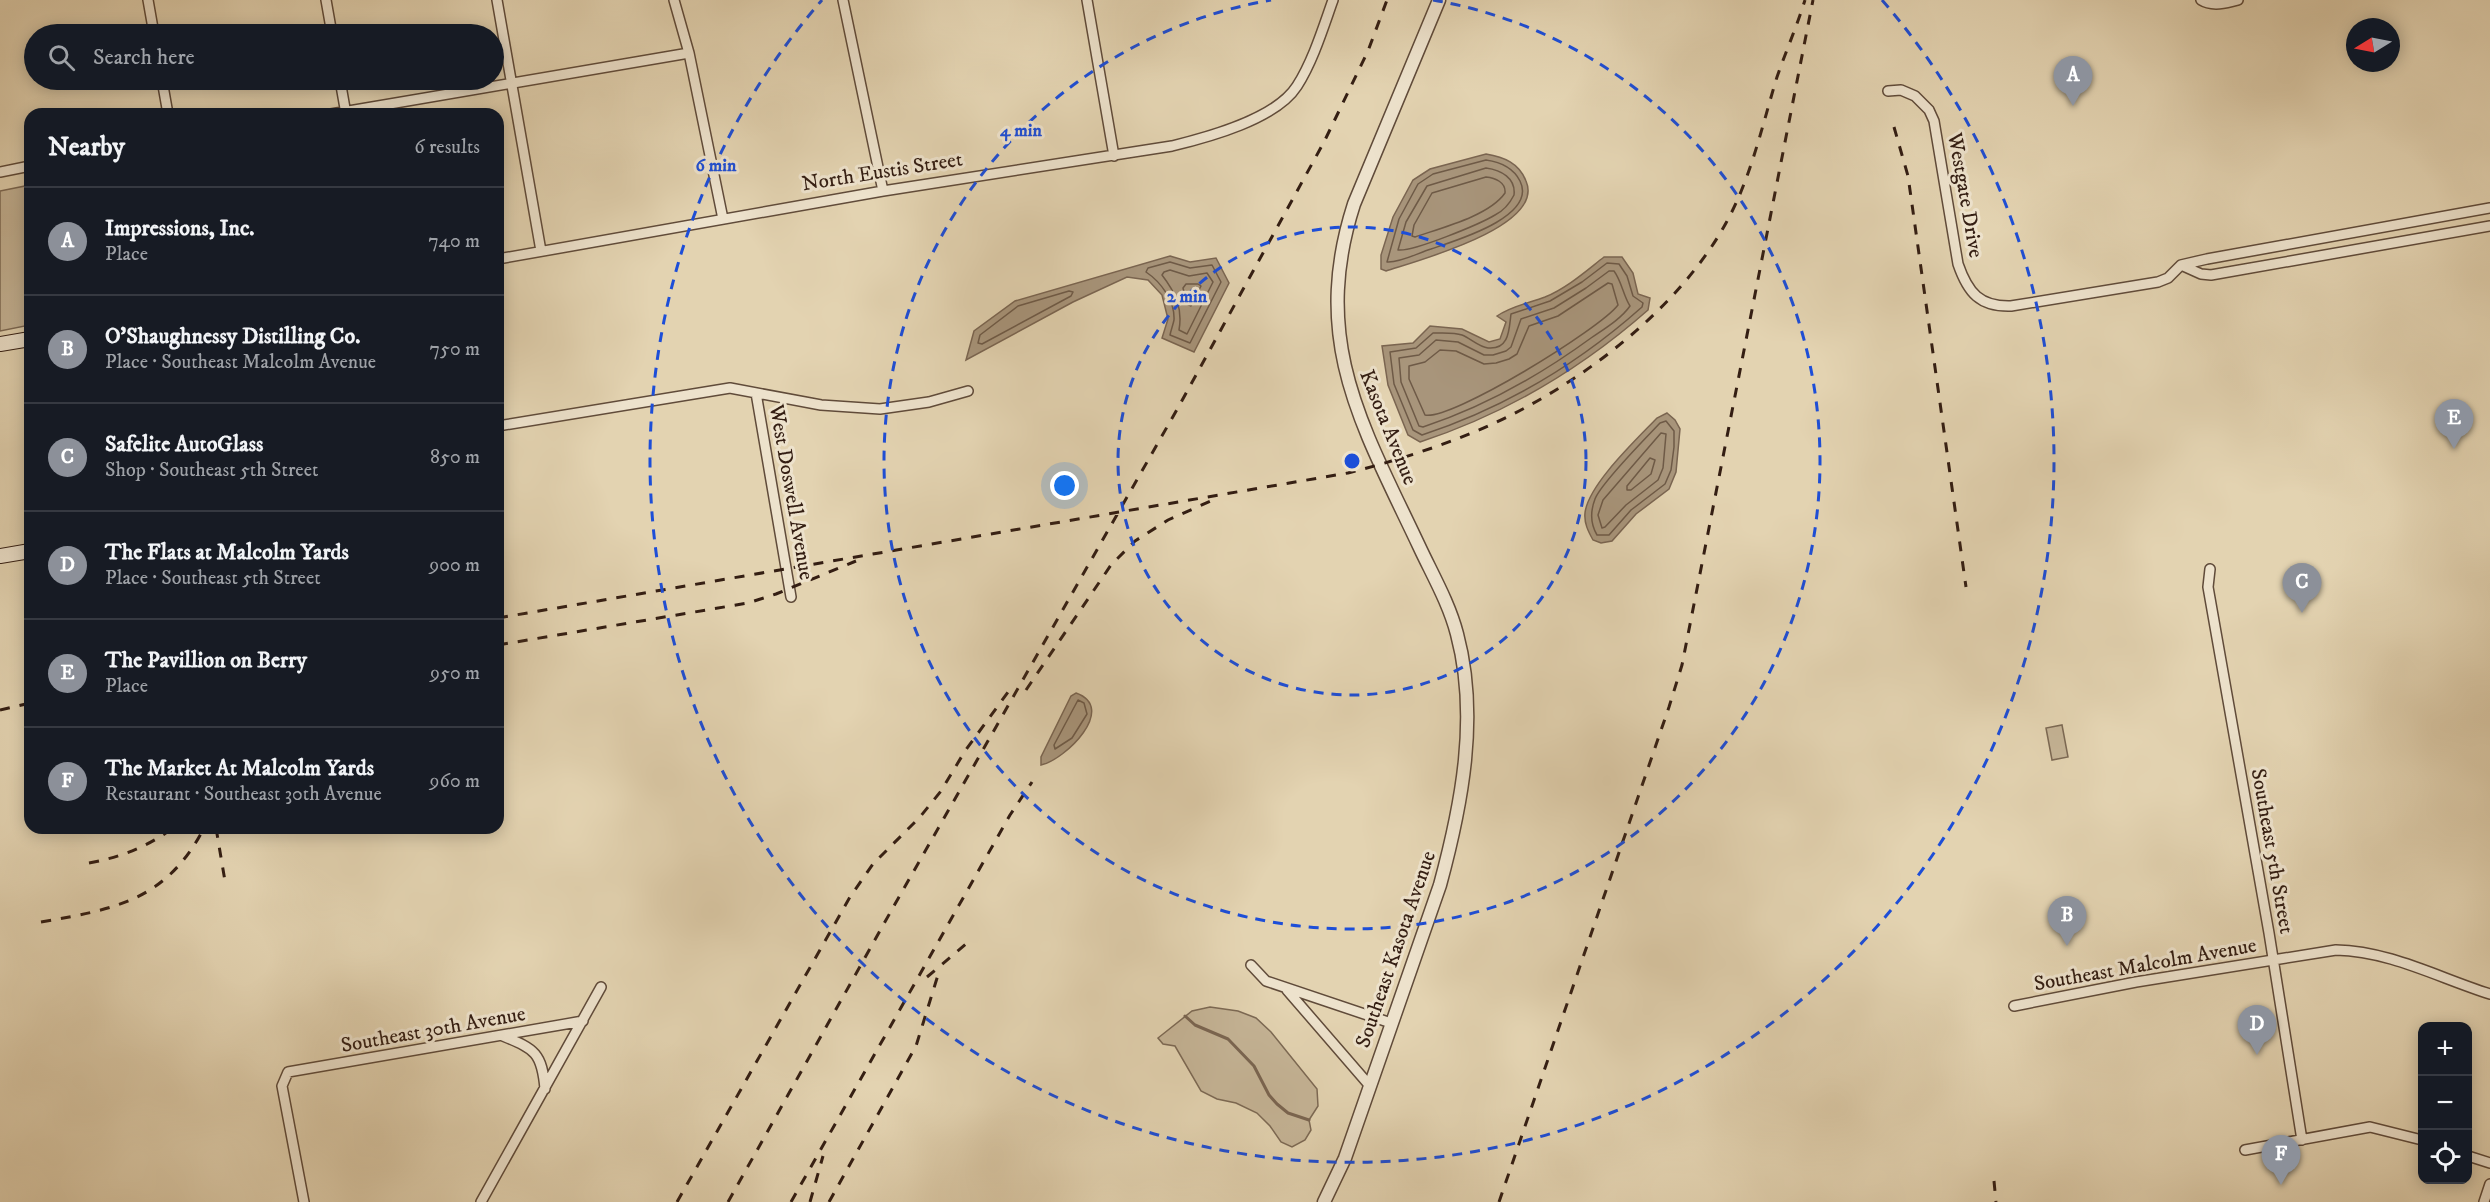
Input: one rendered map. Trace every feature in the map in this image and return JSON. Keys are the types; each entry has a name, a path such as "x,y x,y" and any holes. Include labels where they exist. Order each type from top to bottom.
{"main road":[{"path":"0,344 24,340"},
{"path":"0,556 24,552"}],"street":[{"path":"148,0 152,24"},
{"path":"326,0 330,24"},
{"path":"497,0 501,24"},
{"path":"674,0 689,53 723,219"},
{"path":"843,0 883,191"},
{"path":"1088,0 1114,156"},
{"path":"1321,0 1332,2"},
{"name":"Kasota Avenue","path":"1440,0 1356,196 1345,233 1338,285 1338,317 1342,359 1350,392 1362,424 1453,622 1464,665 1466,699"},
{"path":"2201,0 2205,3 2218,4 2238,0"},
{"name":"North Eustis Street","path":"504,258 883,191 1172,146 1219,132 1264,113 1284,100 1296,88 1332,2"},
{"path":"504,39 541,252"},
{"path":"504,84 689,53"},
{"path":"164,90 167,108"},
{"path":"342,90 345,108"},
{"path":"374,108 473,90"},
{"name":"Westgate Drive","path":"1888,91 1901,90 1915,96 1929,110 1934,121 1958,264 1972,293 1996,306 2012,306 2158,282 2168,278 2181,265 2490,208"},
{"path":"0,172 24,167"},
{"path":"2181,265 2201,274 2211,275 2490,226"},
{"path":"504,425 730,388 820,405 880,410 929,402 968,391"},
{"name":"West Doswell Avenue","path":"756,393 791,597"},
{"name":"Southeast 5th Street","path":"2210,569 2208,587 2302,1140"},
{"name":"Southeast Kasota Avenue","path":"1324,1202 1345,1158 1440,885 1452,839 1464,765 1466,699"},
{"name":"Southeast Malcolm Avenue","path":"2014,1006 2136,982 2336,950 2383,955 2490,994"},
{"path":"1251,965 1266,981 1392,1023"},
{"path":"481,1202 602,987"},
{"path":"1286,988 1370,1086"},
{"name":"Southeast 30th Avenue","path":"304,1202 282,1086 288,1072 583,1021"},
{"path":"501,1035 528,1046 543,1065 545,1089"},
{"path":"2245,1150 2370,1127 2418,1139"},
{"path":"2472,1157 2490,1163"},
{"path":"2484,1202 2490,1184"}],"shaded area":[{"path":"24,186 24,326 0,331 0,191"},
{"path":"2062,725 2068,757 2052,760 2046,728"},
{"path":"1210,1007 1238,1011 1256,1018 1271,1032 1317,1089 1318,1106 1309,1120 1311,1130 1305,1140 1292,1147 1281,1142 1257,1113 1201,1091 1175,1046 1163,1044 1158,1038 1192,1011"}],"water":[{"path":"1486,154 1510,162 1523,175 1526,181 1527,198 1517,213 1475,240 1386,271 1381,269 1381,255 1393,217 1413,180 1430,169"},
{"path":"1170,256 1190,262 1216,258 1229,283 1194,352 1162,338 1168,319 1162,295 1148,280 1127,277 1073,302 966,360 974,331 1015,301"},
{"path":"1604,257 1622,257 1633,273 1638,294 1650,298 1648,310 1596,352 1541,388 1482,418 1420,442 1408,435 1388,385 1382,346 1413,343 1430,326 1462,329 1489,342 1500,339 1506,322 1497,316 1561,289"},
{"path":"1667,413 1680,429 1676,472 1669,489 1636,514 1612,541 1601,543 1593,540 1587,527 1585,513 1595,489 1626,450 1657,418"},
{"path":"1076,693 1088,700 1092,710 1090,721 1074,744 1051,761 1041,765 1041,757 1071,696"}],"waterway":[{"path":"1185,1016 1195,1025 1228,1039 1254,1066 1269,1095 1277,1104 1288,1113 1309,1120"}],"railway":[{"path":"728,1202 1179,406 1324,142 1368,51 1387,0"},
{"path":"504,617 1348,473 1443,444 1510,416 1582,373 1617,347 1679,289 1705,257 1735,206 1805,0"},
{"path":"1499,1202 1682,665 1813,0"},
{"path":"1894,127 1908,176 1966,587"},
{"path":"1026,690 1111,565 1135,541 1168,520 1213,500"},
{"path":"504,644 748,603 856,561"},
{"path":"677,1202 850,897 873,864 920,817 941,791 965,751 1011,688"},
{"path":"0,710 24,704"},
{"path":"791,1202 1010,815 1032,782"},
{"path":"89,863 133,850 164,834"},
{"path":"41,922 115,906 136,897 173,872 200,834"},
{"path":"217,834 226,887"},
{"path":"927,977 966,944"},
{"path":"829,1202 916,1046 938,975"},
{"path":"810,1202 823,1156"},
{"path":"1994,1181 1996,1202"}],"place":[{"name":"Impressions, Inc.","path":"2073,106"},
{"name":"The Pavillion on Berry","path":"2454,449"},
{"name":"Safelite AutoGlass","path":"2302,613"},
{"name":"O'Shaughnessy Distilling Co.","path":"2067,946"},
{"name":"The Flats at Malcolm Yards","path":"2257,1055"},
{"name":"The Market At Malcolm Yards","path":"2281,1185"}]}
